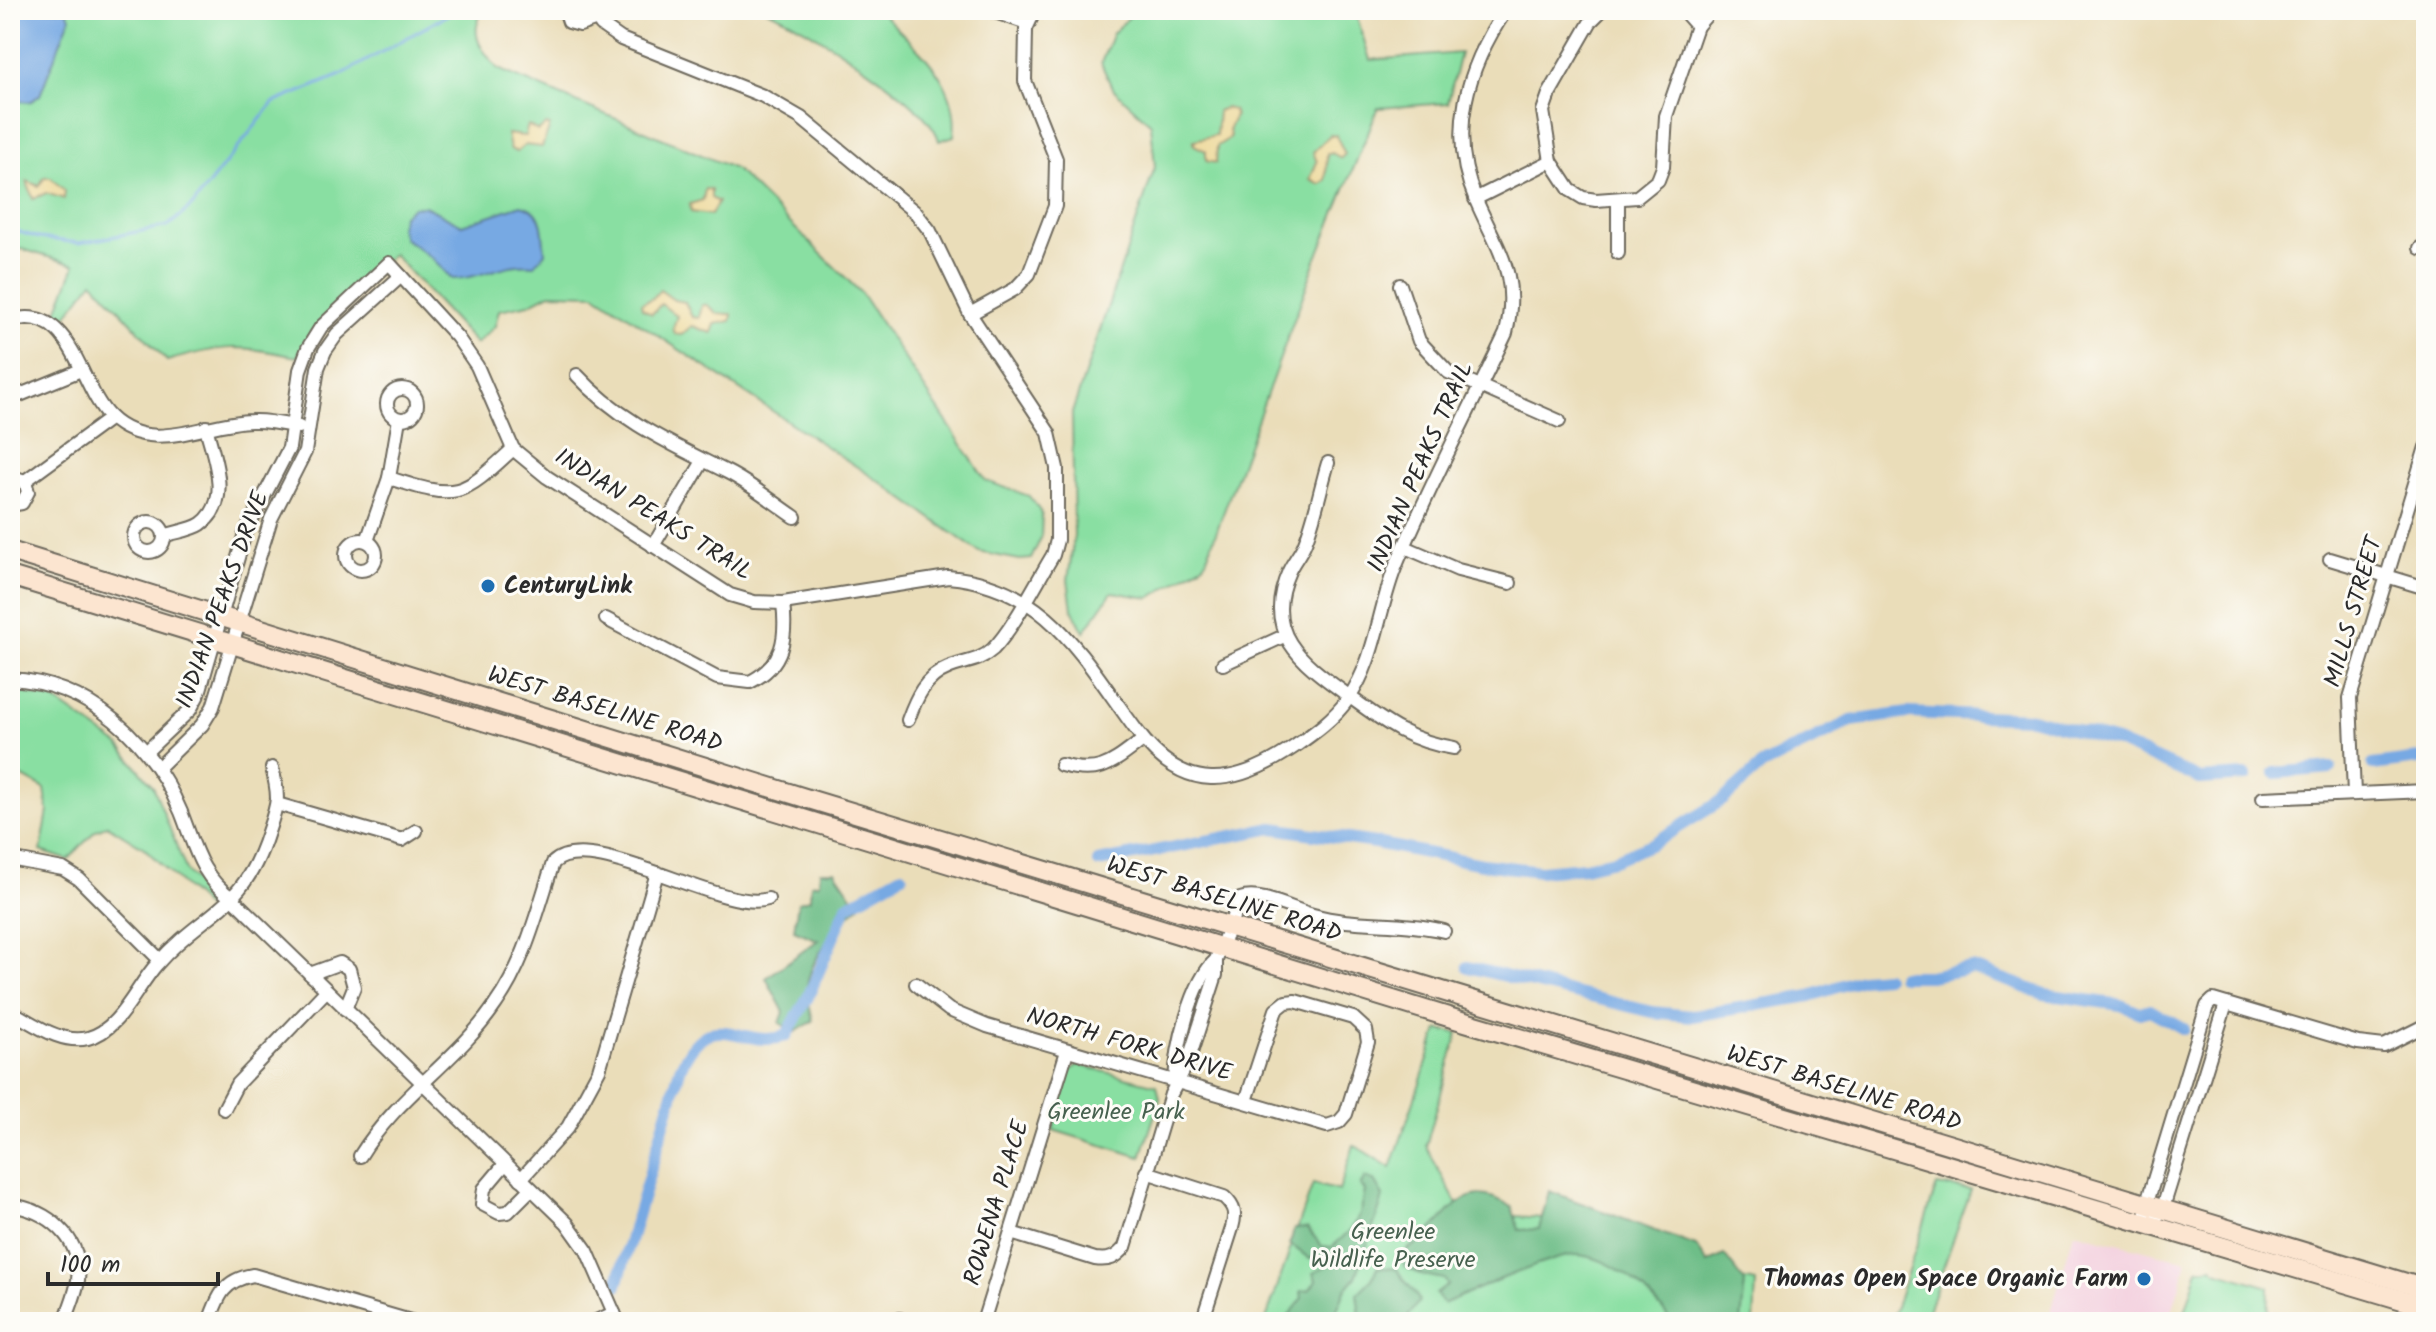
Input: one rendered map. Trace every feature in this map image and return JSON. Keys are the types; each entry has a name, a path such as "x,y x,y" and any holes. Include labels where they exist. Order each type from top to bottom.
{"main road":[{"name":"WEST BASELINE ROAD","path":"10,551 1742,1084 2426,1289"},
{"name":"WEST BASELINE ROAD","path":"10,576 1218,953 2426,1307"},
{"path":"1736,1104 1742,1084"}],"street":[{"path":"565,10 569,22 580,25 595,15 621,39 763,96 801,118 859,162 916,213 930,231 970,314 1039,414 1053,443 1057,468 1057,540 1053,555 995,647 975,662 948,668 934,676 919,691 908,720"},
{"path":"989,10 1027,23"},
{"path":"970,314 1015,289 1029,274 1055,206 1056,159 1025,81 1023,55 1027,23 1035,10"},
{"name":"INDIAN PEAKS TRAIL","path":"389,263 457,337 477,366 513,449 547,477 730,595 754,602 783,603 948,577 971,579 1025,600 1073,641 1143,740 1161,758 1182,771 1209,778 1236,777 1254,772 1307,737 1350,697 1368,661 1397,563 1506,333 1512,293 1503,253 1475,199 1465,167 1463,113 1469,80 1481,48 1506,10"},
{"path":"1602,10 1591,21 1546,102 1542,125 1551,161 1570,190 1583,198 1618,201 1637,197 1658,180 1663,167 1666,116 1697,26 1711,10"},
{"path":"1683,10 1697,26"},
{"path":"1475,199 1551,161"},
{"path":"1618,201 1618,253"},
{"name":"INDIAN PEAKS DRIVE","path":"147,751 190,710 199,693 245,533 289,448 300,370 308,348 321,327 389,263"},
{"name":"INDIAN PEAKS DRIVE","path":"158,768 202,725 213,707 271,519 298,468 310,429 318,368 325,351 337,334 401,276"},
{"path":"1400,285 1415,332 1432,358 1448,372 1480,389 1559,421"},
{"path":"10,321 37,319 53,326 65,337 111,418 141,432 161,436 182,435 206,427 252,420 310,429"},
{"path":"10,399 81,370"},
{"path":"577,375 615,413 730,473 795,517"},
{"path":"25,481 111,418"},
{"path":"367,541 389,478 399,419"},
{"path":"164,536 200,525 217,500 220,485 206,427"},
{"name":"MILLS STREET","path":"2354,794 2350,698 2426,447"},
{"path":"389,478 435,492 451,493 481,479 513,449"},
{"path":"653,546 703,461"},
{"path":"1328,463 1304,544 1288,572 1283,593 1284,636 1303,662 1401,733 1424,743 1454,748"},
{"path":"10,476 25,481"},
{"path":"10,505 26,498 25,481"},
{"path":"1405,547 1458,570 1510,583"},
{"path":"2330,559 2426,588"},
{"path":"606,619 717,678 750,682 774,664 783,649 786,631 783,603"},
{"path":"1223,664 1284,636"},
{"path":"10,679 55,689 106,713 147,751 180,811 198,861 214,886 233,899 574,1232 616,1317 594,1322"},
{"path":"1061,765 1097,770 1143,740"},
{"path":"10,1011 63,1039 87,1039 106,1031 160,960 233,899 250,880 279,798 272,768"},
{"path":"2263,798 2426,791"},
{"path":"277,804 402,840 416,831"},
{"path":"360,1156 376,1130 494,1008 525,950 553,863 560,856 569,853 611,860 729,896 761,901 768,899"},
{"path":"10,859 63,869 79,879 160,960"},
{"path":"505,1164 484,1189 482,1204 499,1213 508,1212 568,1127 594,1080 657,873"},
{"path":"1011,1233 1095,1259 1117,1256 1125,1247 1175,1082 1188,1062 1216,975 1218,953 1240,899 1248,896 1341,922 1416,924 1444,931"},
{"path":"310,974 340,963 349,969 354,987 345,1009"},
{"name":"NORTH FORK DRIVE","path":"916,984 941,1005 974,1021 1327,1126 1339,1122 1346,1114 1368,1042 1366,1030 1353,1018 1295,1001 1286,1002 1276,1010 1246,1101"},
{"path":"224,1109 237,1084 326,991"},
{"path":"2147,1226 2226,1004 2384,1046 2426,1025"},
{"name":"ROWENA PLACE","path":"983,1322 1067,1051"},
{"path":"1146,1172 1224,1197 1233,1205 1232,1228 1202,1322"},
{"path":"10,1205 45,1215 70,1241 77,1260 78,1280 65,1322"},
{"path":"209,1322 218,1296 228,1284 253,1275 414,1322"}],"shaded area":[{"path":"2074,1232 2187,1261 2169,1322 2048,1322"}],"green space":[{"path":"10,10 484,10 477,34 482,48 498,69 735,169 861,293 986,481 1029,496 1042,514 1041,538 1031,559 1020,560 979,552 883,484 595,294 550,293 529,304 499,310 495,326 476,344 393,254 311,332 297,357 232,348 167,361 93,281 64,319 56,314 75,265 22,249 10,252"},
{"path":"767,10 879,10 920,51 943,81 954,116 954,136 939,141 931,125 891,87 836,48"},
{"path":"1136,10 1355,10 1370,60 1460,53 1448,103 1378,108 1316,260 1205,563 1150,598 1112,592 1084,632 1072,609 1068,580 1074,536 1072,413 1155,167 1151,124 1112,88 1101,63 1113,33"},
{"path":"10,690 53,699 119,745 153,786 187,872 210,896 206,907 144,848 107,825 95,831 68,860 41,851 48,811 45,789 10,770"},
{"path":"820,871 835,871 859,906 842,922 812,967 807,990 813,1021 795,1032 780,1023 784,1012 766,978 818,940 794,930 798,902 810,899 811,884 819,883"},
{"name":"Greenlee Wildlife Preserve","path":"1438,1030 1458,1033 1426,1146 1461,1212 1542,1218 1629,1239 1702,1271 1756,1282 1754,1322 1265,1322 1313,1184 1339,1191 1354,1145 1391,1168"},
{"name":"Greenlee Park","path":"1078,1065 1157,1085 1160,1099 1141,1157 1053,1130 1069,1071"},
{"path":"1365,1178 1374,1181 1383,1196 1356,1277 1345,1290 1333,1319 1331,1322 1284,1322 1302,1299 1301,1291 1309,1290 1316,1281 1314,1273 1327,1265 1325,1258 1318,1255 1310,1259 1290,1244 1294,1229 1307,1228 1322,1246 1332,1247 1359,1217 1365,1190 1360,1186"},
{"path":"1937,1185 1971,1190 1924,1322 1891,1322"},
{"path":"1549,1191 1696,1246 1708,1263 1724,1255 1745,1282 1741,1322 1672,1322 1643,1289 1619,1270 1578,1255 1532,1267 1443,1304 1436,1294 1448,1285 1444,1279 1422,1275 1404,1266 1406,1252 1462,1201 1483,1195 1496,1199 1512,1207 1519,1230 1539,1229"},
{"path":"1377,1267 1397,1269 1419,1301 1403,1322 1361,1322 1357,1294 1372,1279"},
{"path":"2213,1267 2216,1271 2269,1287 2268,1322 2182,1322 2198,1269"}],"sand":[{"path":"1225,108 1233,110 1235,116 1229,128 1230,138 1217,146 1216,163 1206,161 1206,151 1194,145 1194,140 1216,135 1218,111"},
{"path":"528,125 538,131 546,125 550,126 542,147 525,145 517,152 510,149 507,134 525,136"},
{"path":"1330,135 1336,135 1345,154 1341,158 1327,154 1326,180 1320,184 1310,179 1317,162 1313,152"},
{"path":"44,178 51,178 65,191 64,199 46,193 33,199 27,181 39,186"},
{"path":"705,189 711,190 711,198 718,202 711,215 691,212 690,204 703,200"},
{"path":"660,290 674,300 685,302 692,317 699,318 702,305 707,305 718,314 732,314 731,321 715,324 712,333 692,326 681,335 675,334 673,328 677,316 661,304 652,314 642,308 641,303 653,298"}],"water":[{"path":"10,10 67,10 70,18 40,95 30,102 17,101 10,90 13,30"},
{"path":"521,205 535,212 543,230 545,253 535,265 524,264 452,279 432,258 404,238 400,227 403,215 413,207 425,206 462,225"}],"waterway":[{"path":"10,229 39,238 79,243 168,226 192,206 273,103 341,75 456,10"},
{"path":"1098,862 1273,828 1375,843 1482,864 1540,871 1585,867 1614,860 1652,844 1723,800 1762,765 1851,721 1908,713 2031,718 2117,742 2200,779 2246,776"},
{"path":"2373,765 2426,758"},
{"path":"2275,773 2331,768"},
{"path":"617,1285 680,1069 692,1048 703,1037 715,1032 770,1039 786,1036 808,997 847,906 902,875"},
{"path":"1468,967 1652,1012 1692,1016 1810,996 1861,979 1885,977"},
{"path":"1901,976 1929,976 1972,968 2044,994 2121,1005 2140,1013 2150,1010 2184,1029"}],"place":[{"name":"CenturyLink","path":"488,586"},
{"name":"Thomas Open Space Organic Farm","path":"2144,1279"}]}
